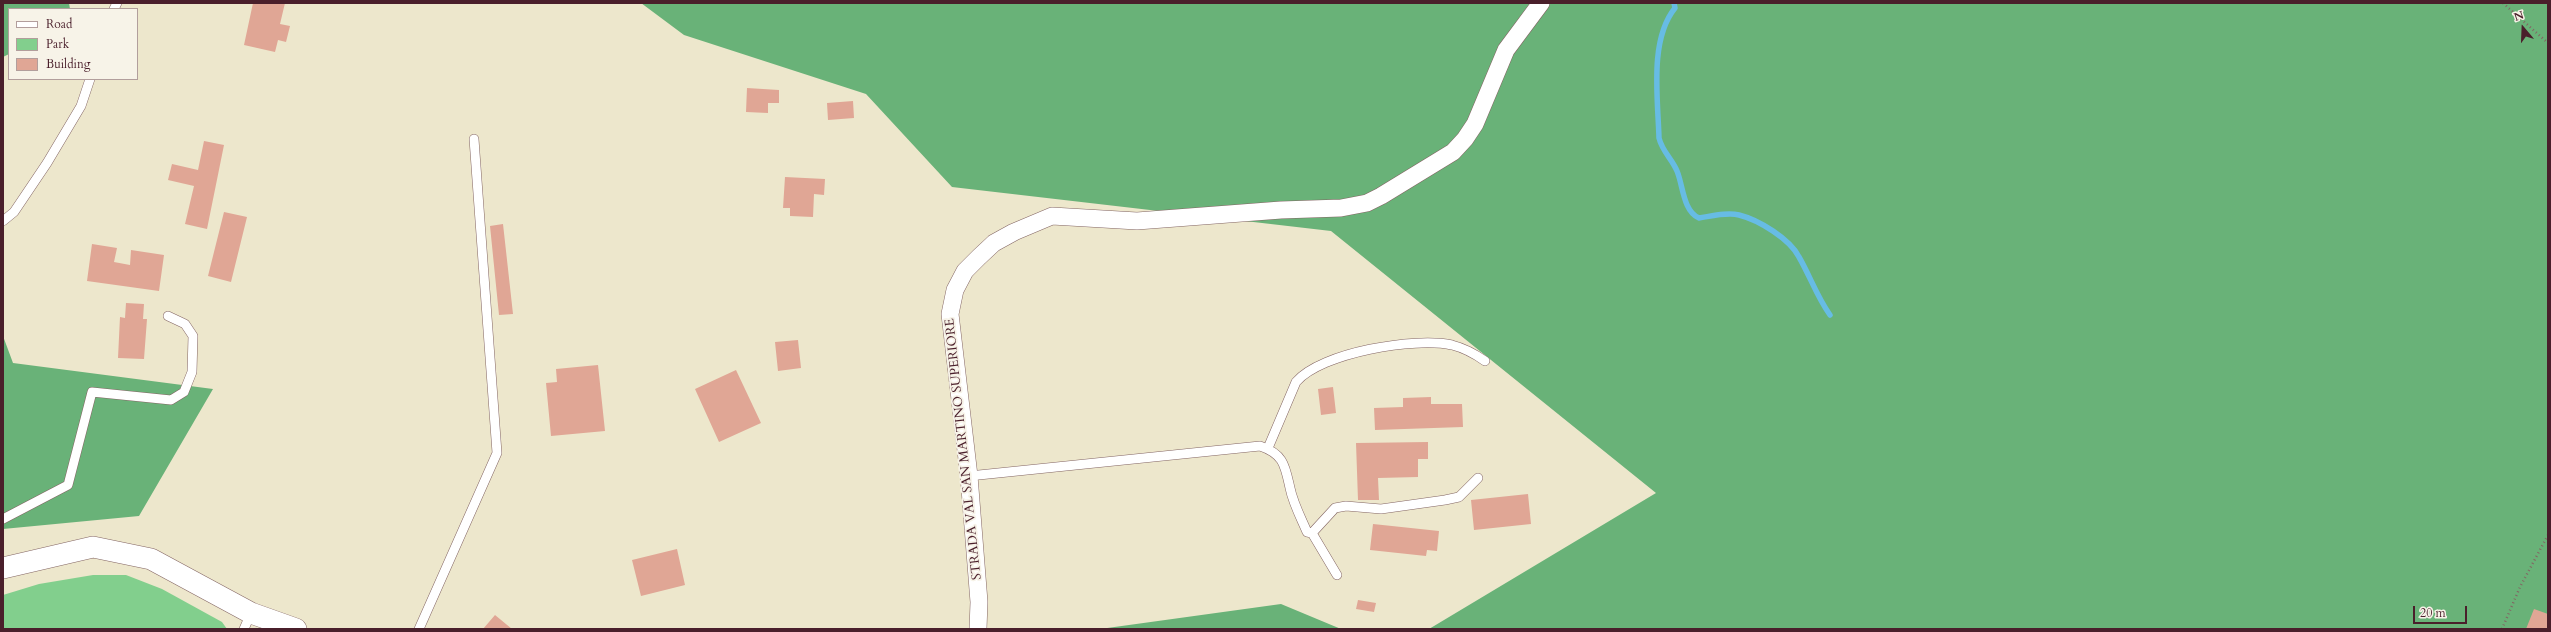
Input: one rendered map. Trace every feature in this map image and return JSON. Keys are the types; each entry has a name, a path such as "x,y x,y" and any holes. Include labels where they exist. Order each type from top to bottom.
{"street":[{"name":"STRADA VAL SAN MARTINO SUPERIORE","path":"978,629 979,602 969,476 950,314 955,290 965,271 994,243 1037,221 1052,216 1137,221 1281,210 1341,208 1367,203 1452,152 1466,139 1475,124 1506,50 1541,3"},
{"path":"3,568 93,547 151,559 248,621 296,629"}],"lane":[{"path":"3,221 14,212 47,163 81,106 90,80"},
{"path":"419,629 497,453 474,139"},
{"path":"3,519 68,485 92,392 171,400 184,392 192,372 193,336 186,324 168,316"},
{"path":"1268,448 1296,382 1304,373 1337,358 1354,352 1388,347 1441,344 1466,350 1485,362"},
{"path":"969,476 1260,446 1268,448 1273,450 1280,458 1288,471 1290,488 1307,532 1312,533 1337,575"},
{"path":"1312,533 1335,508 1346,506 1381,509 1445,500 1459,497 1478,478"}],"path":[{"path":"2504,3 2548,42"},
{"path":"2502,629 2520,587 2548,534"}],"green space":[{"path":"3,3 69,3 70,8 8,8 8,54 3,57"},
{"path":"641,3 2548,3 2548,629 1429,629 1656,493 1331,231 952,187 866,94 684,35"},
{"path":"3,336 13,363 213,389 139,516 3,529"},
{"path":"93,575 126,575 162,589 222,622 227,629 3,629 3,595 39,584"},
{"path":"1281,604 1341,629 1100,629"}],"building":[{"path":"253,3 285,3 280,24 290,26 286,42 278,40 275,52 244,45"},
{"path":"747,88 779,90 779,103 768,103 768,113 746,112"},
{"path":"853,101 854,118 828,120 827,103"},
{"path":"204,141 224,145 207,229 185,224 194,186 168,180 172,164 198,170"},
{"path":"785,177 825,179 824,195 814,194 813,217 790,216 790,208 783,208"},
{"path":"224,212 247,217 231,282 208,276"},
{"path":"503,224 513,314 499,315 490,226"},
{"path":"92,244 117,248 114,262 130,265 131,250 164,255 159,291 87,281"},
{"path":"126,303 144,304 143,319 147,319 144,359 118,358 120,317 125,318"},
{"path":"798,340 801,368 778,371 775,342"},
{"path":"598,365 605,431 551,436 546,383 557,382 556,369"},
{"path":"736,370 761,423 719,442 695,389"},
{"path":"1333,387 1336,413 1321,415 1318,389"},
{"path":"1431,397 1431,404 1462,404 1463,427 1375,430 1374,408 1403,407 1403,398"},
{"path":"1428,442 1428,459 1418,459 1418,477 1378,478 1379,500 1358,500 1356,443"},
{"path":"1528,494 1531,524 1474,530 1471,500"},
{"path":"1373,524 1439,531 1437,551 1427,550 1426,556 1370,550"},
{"path":"677,549 685,585 641,596 632,560"},
{"path":"1358,600 1376,603 1374,612 1356,609"},
{"path":"2534,609 2548,614 2548,629 2526,629"},
{"path":"495,615 512,629 483,629"}],"waterway":[{"path":"1674,3 1675,8 1667,21 1661,36 1658,53 1657,88 1659,138 1662,147 1677,171 1687,204 1694,215 1699,218 1724,214 1739,215 1756,221 1781,237 1795,250 1821,301 1830,315"}]}
